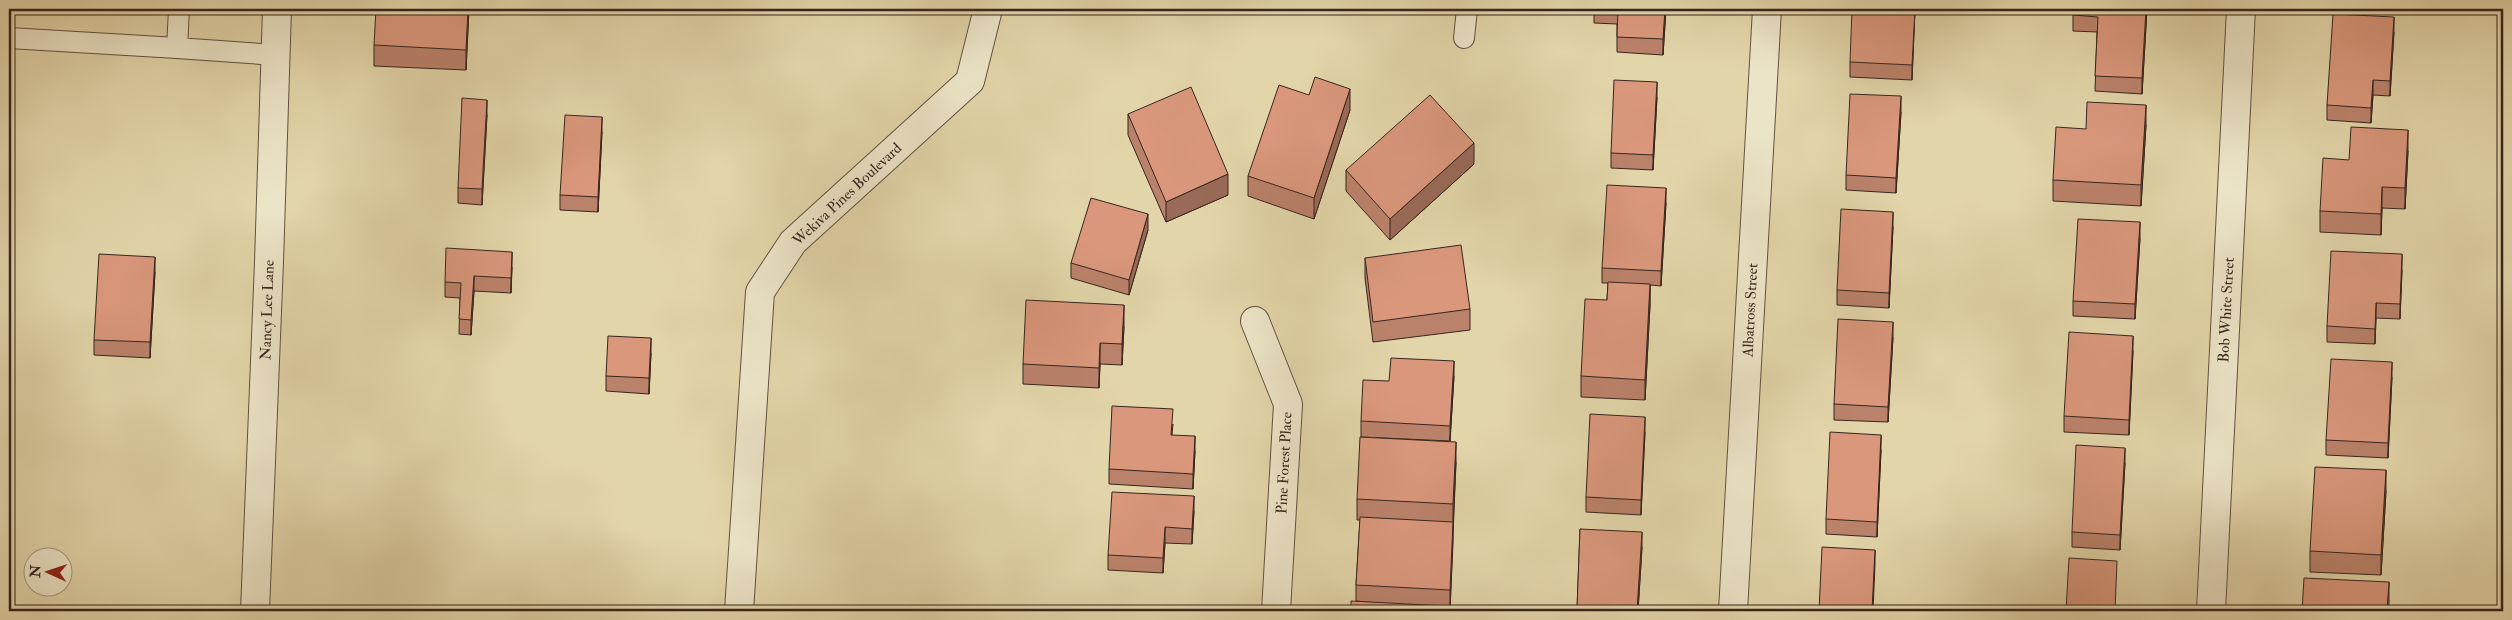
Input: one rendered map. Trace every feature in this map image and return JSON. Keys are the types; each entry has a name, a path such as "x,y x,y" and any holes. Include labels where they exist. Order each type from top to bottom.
{"street":[{"name":"Nancy Lee Lane","path":"255,611 277,9"},
{"name":"Wekiva Pines Boulevard","path":"739,611 760,292 793,242 970,81 988,9"},
{"name":"Albatross Street","path":"1732,611 1766,9"},
{"name":"Bob White Street","path":"2211,611 2242,9"},
{"name":"Pine Forest Place","path":"1255,320 1288,404 1276,611"}],"lane":[{"path":"177,48 179,9"},
{"path":"1464,38 1467,9"},
{"path":"9,38 276,55"}],"building":[{"path":"376,9 468,9 466,50 374,45"},
{"path":"1618,9 1665,9 1663,39 1617,37"},
{"path":"1852,9 1915,9 1912,65 1850,62"},
{"path":"2073,9 2146,9 2142,78 2095,76 2098,17 2073,15"},
{"path":"2333,14 2394,17 2390,81 2373,80 2371,108 2327,105"},
{"path":"1315,77 1350,89 1314,198 1248,176 1279,85 1309,95"},
{"path":"1614,80 1657,82 1653,155 1611,153"},
{"path":"1191,87 1228,174 1166,202 1128,114"},
{"path":"1850,94 1901,96 1896,178 1846,175"},
{"path":"1430,95 1474,143 1390,219 1346,170"},
{"path":"462,98 487,100 482,189 458,188"},
{"path":"2087,102 2146,105 2141,185 2053,180 2056,127 2086,129"},
{"path":"565,115 602,117 598,197 560,195"},
{"path":"2351,127 2408,130 2405,188 2382,187 2381,214 2320,211 2323,158 2349,160"},
{"path":"1607,185 1666,188 1661,271 1602,268"},
{"path":"1091,198 1148,214 1129,280 1071,263"},
{"path":"1841,209 1893,212 1889,293 1837,290"},
{"path":"2078,219 2140,222 2135,304 2073,301"},
{"path":"1461,245 1470,309 1373,322 1365,258"},
{"path":"446,248 512,252 511,278 474,276 471,320 459,319 461,283 445,282"},
{"path":"2331,251 2402,254 2400,304 2376,303 2375,329 2327,326"},
{"path":"99,254 155,257 150,342 94,340"},
{"path":"1608,282 1650,284 1645,380 1581,376 1585,299 1607,300"},
{"path":"1026,300 1124,305 1122,344 1100,343 1099,368 1023,364"},
{"path":"1838,319 1893,322 1888,407 1834,404"},
{"path":"2069,332 2133,336 2129,420 2064,416"},
{"path":"608,336 651,338 649,378 606,376"},
{"path":"1391,358 1454,361 1450,426 1361,421 1363,380 1389,381"},
{"path":"2331,359 2392,362 2388,443 2326,440"},
{"path":"1112,406 1173,409 1171,435 1195,436 1193,474 1109,469"},
{"path":"1590,414 1645,417 1641,500 1586,497"},
{"path":"1830,432 1881,435 1877,522 1826,519"},
{"path":"1360,437 1456,442 1453,504 1357,499"},
{"path":"2076,445 2125,448 2120,535 2072,532"},
{"path":"2315,467 2386,470 2381,555 2310,551"},
{"path":"1112,492 1194,496 1192,529 1165,527 1163,558 1108,555"},
{"path":"1360,517 1453,522 1450,590 1356,585"},
{"path":"1580,529 1642,532 1637,611 1577,608"},
{"path":"1822,547 1875,550 1872,611 1819,611"},
{"path":"2069,558 2117,561 2115,611 2066,611"},
{"path":"2304,578 2389,582 2387,611 2302,611"},
{"path":"1351,601 1446,606 1446,611 1351,611"},
{"path":"1086,608 1142,611 1086,611"}]}
